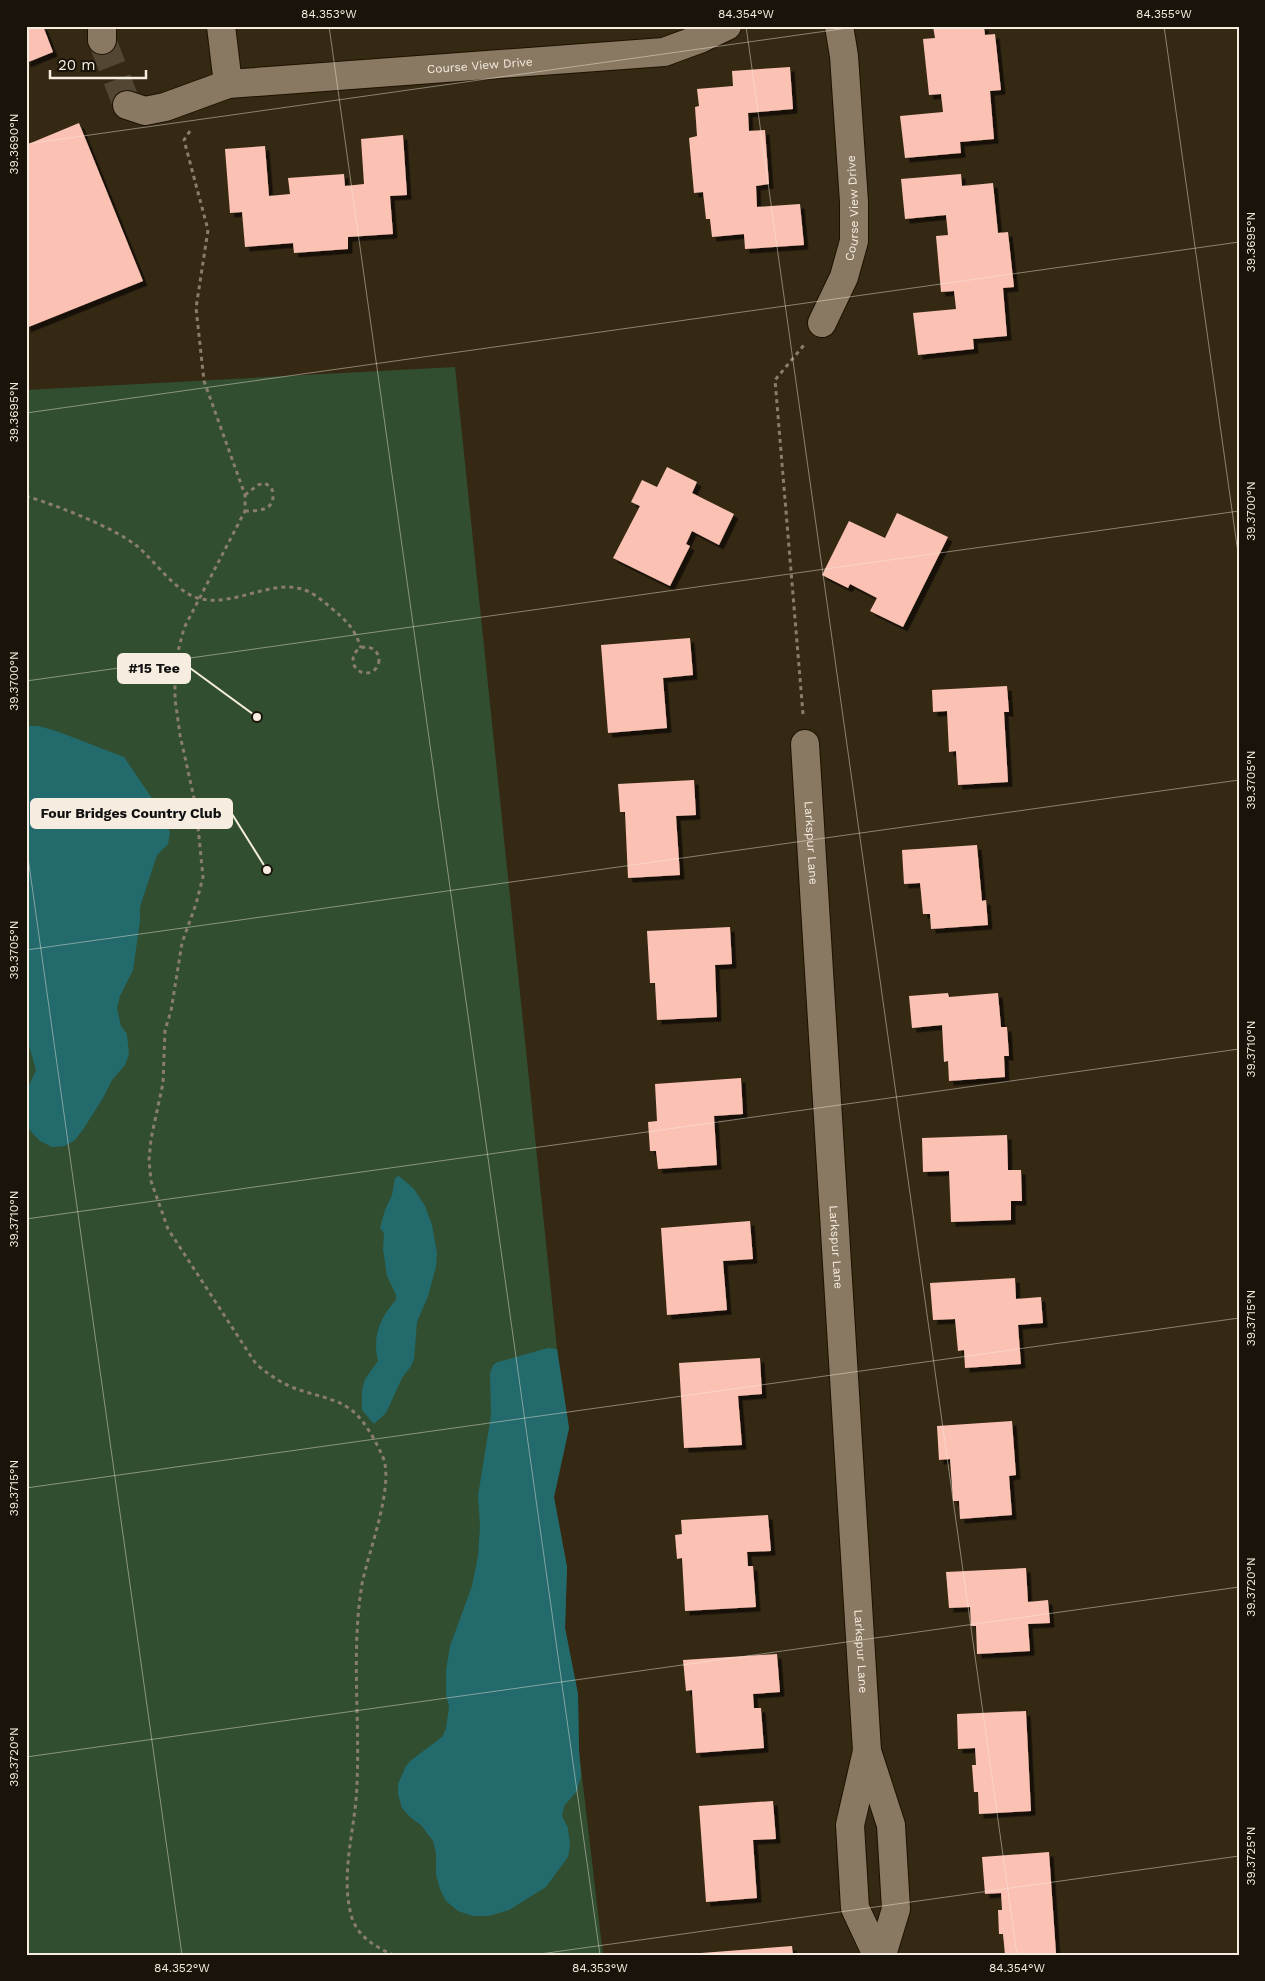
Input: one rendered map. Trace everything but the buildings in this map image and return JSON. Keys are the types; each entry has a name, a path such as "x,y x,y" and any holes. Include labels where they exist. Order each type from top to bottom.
{"street":[{"path":"221,26 228,84"},
{"name":"Course View Drive","path":"127,105 145,111 165,108 228,84 664,52 702,38 727,26"},
{"name":"Course View Drive","path":"822,323 844,277 854,241 854,202 845,75 839,26"},
{"name":"Larkspur Lane","path":"805,744 867,1751 891,1825 896,1909 882,1955"},
{"name":"Larkspur Lane","path":"867,1751 850,1825 855,1908 877,1955"}],"path":[{"path":"195,126 184,140 208,230 196,308 204,381 245,495 245,512 184,628 176,663 175,699 180,735 196,807 202,877 182,943 171,1011 165,1030 163,1083 151,1139 149,1160 151,1181 168,1229 256,1364 274,1379 294,1388 340,1403 356,1413 383,1457 387,1473 384,1494 362,1584 358,1618 356,1678 357,1786 348,1864 348,1897 352,1919 359,1933 370,1944 393,1955"},
{"path":"805,744 775,380 822,323"},
{"path":"245,495 258,485 264,483 270,486 273,491 273,500 270,506 260,511 245,512"},
{"path":"26,496 104,527 136,545 174,582 190,594 200,598 214,600 240,597 286,586 303,589 320,599 344,618 357,634 361,648"},
{"path":"361,648 370,648 376,653 378,665 373,671 361,672 355,666 353,658 361,648"}],"green space":[{"path":"455,367 557,1349 569,1428 554,1497 567,1567 565,1628 578,1694 579,1751 603,1955 26,1955 26,390"}],"water":[{"path":"26,726 39,726 59,732 124,757 164,816 170,833 168,844 157,855 140,907 140,921 133,970 120,996 117,1008 121,1026 127,1034 129,1054 125,1065 112,1080 84,1128 75,1140 65,1146 52,1147 40,1141 26,1123 26,1092 36,1070 26,1035"},
{"path":"399,1176 414,1189 425,1206 432,1225 437,1253 436,1267 428,1296 417,1322 414,1359 402,1378 386,1413 374,1424 362,1410 362,1390 365,1379 378,1361 376,1344 382,1320 396,1300 396,1295 387,1276 383,1249 384,1233 380,1228 392,1195 395,1178"},
{"path":"548,1348 557,1349 569,1428 554,1497 567,1567 565,1628 578,1694 581,1776 577,1791 564,1806 562,1816 568,1828 570,1846 568,1857 546,1887 509,1910 489,1916 473,1916 458,1911 446,1901 436,1875 436,1853 433,1841 421,1825 402,1808 398,1794 398,1784 410,1761 442,1737 446,1729 449,1706 446,1695 446,1670 450,1646 472,1586 478,1556 480,1526 478,1496 491,1415 490,1373 493,1365 498,1362"}],"tunnel":[{"path":"102,40 127,105"}],"place":[{"name":"#15 Tee","path":"257,717"},
{"name":"Four Bridges Country Club","path":"267,870"}]}
